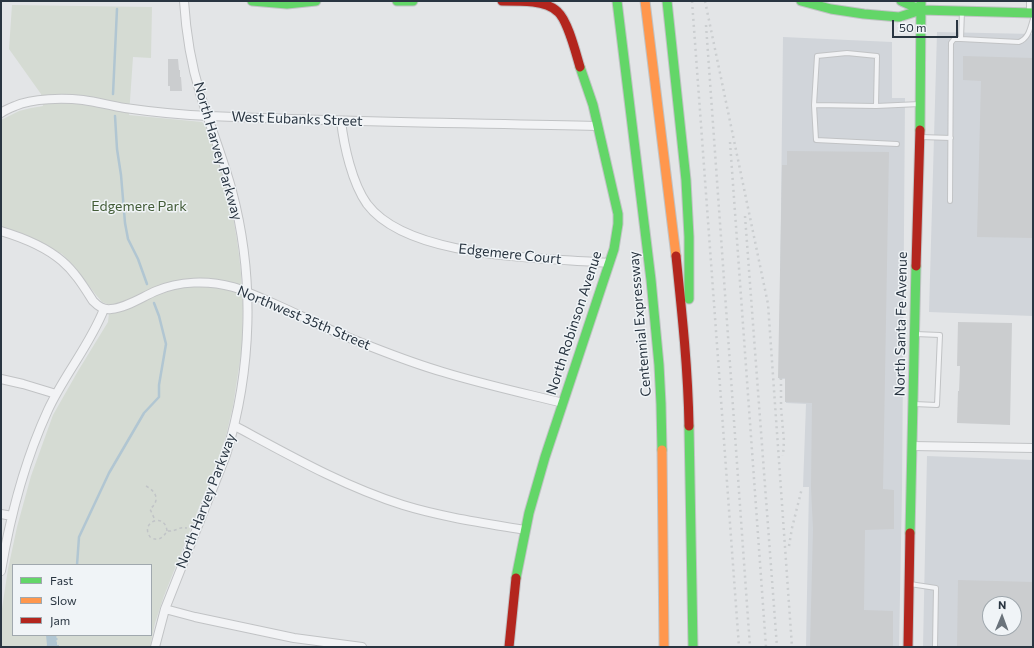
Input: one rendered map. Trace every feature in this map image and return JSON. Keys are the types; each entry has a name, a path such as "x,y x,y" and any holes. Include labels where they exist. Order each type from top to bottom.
{"main road":[{"path":"252,1 287,4 316,1"},
{"path":"397,1 413,1"},
{"name":"North Robinson Avenue","path":"502,1 533,2 546,5 558,12 563,18 572,38 592,105 618,214 617,234 614,249 538,479 525,530 515,583 509,647"},
{"name":"Centennial Expressway","path":"617,1 651,280 658,358 664,647"},
{"path":"645,1 685,339 688,402"},
{"path":"667,1 686,187 689,237 688,402 693,647"},
{"path":"801,1 831,9 899,17 921,6"},
{"path":"901,1 921,6 962,11 1032,15"},
{"name":"North Santa Fe Avenue","path":"908,647 914,334 920,137 921,6"}],"street":[{"name":"North Harvey Parkway","path":"155,647 165,609 226,455 235,426 244,369 247,335 247,292 242,239 226,171 200,92 189,45 184,1"},
{"name":"West Eubanks Street","path":"1,113 16,105 42,100 72,99 124,108 208,116 341,121 597,126"},
{"name":"Edgemere Court","path":"341,121 353,176 359,190 367,204 375,213 399,229 434,243 481,253 609,263"},
{"path":"1,231 26,240 58,258 79,280 93,301 104,309 98,325 56,394 48,410 32,452 12,516 1,571"},
{"name":"Northwest 35th Street","path":"104,309 111,310 120,308 156,291 176,285 212,283 230,286 247,292 339,334 417,364 563,403"},
{"path":"1,379 56,394"},
{"path":"235,426 322,472 396,502 430,512 525,530"},
{"path":"912,446 1033,448"},
{"path":"1,514 12,516"},
{"path":"165,609 195,617 294,638 362,647"}],"lane":[{"path":"950,201 951,43 954,39 1019,42 1028,34 1032,15 1029,1"},
{"path":"961,39 962,11"},
{"path":"876,106 877,56 847,53 817,56 814,106 816,140 898,144"},
{"path":"814,106 920,104"},
{"path":"920,137 951,138"},
{"path":"913,404 937,405 940,335 914,334"},
{"path":"910,584 936,588 936,647"}],"path":[{"path":"146,486 152,489 156,497 154,506 150,509 155,520"},
{"path":"155,520 149,525 148,528 151,538 159,539 162,538 167,532 172,532 181,528 188,528"},
{"path":"155,520 164,523 167,532"}],"shaded area":[{"path":"937,32 1033,34 1033,316 929,312"},
{"path":"783,37 892,42 892,98 905,98 902,490 899,647 806,647 809,487 803,487 806,404 786,403 787,379 779,379"},
{"path":"927,456 1033,460 1033,647 923,647"}],"green space":[{"name":"Edgemere Park","path":"12,5 152,7 151,58 133,57 129,115 202,122 205,125 215,153 230,201 239,256 243,305 242,347 233,406 226,436 218,459 164,596 155,623 150,647 1,647 1,615 8,569 17,527 31,476 53,415 108,322 110,305 102,302 74,266 62,254 32,238 1,228 1,120 19,111 43,106 41,94 9,49"}],"water":[{"path":"46,636 55,636 58,639 56,641 59,647 46,647"}],"building":[{"path":"963,56 1033,58 1033,238 977,237 981,81 963,80"},
{"path":"168,59 178,59 182,91 170,91 170,86 168,86"},
{"path":"787,151 889,152 883,489 894,490 894,529 865,530 864,610 893,611 893,647 810,647 813,529 811,488 812,403 785,402 785,378 778,378 782,165 787,165"},
{"path":"958,322 1012,323 1010,425 957,423 960,366 957,366"},
{"path":"958,580 1033,582 1033,647 957,647"}],"waterway":[{"path":"113,94 117,9"},
{"path":"115,116 117,149 128,239 138,259 147,284"},
{"path":"77,564 79,537 109,473 144,413 159,397 159,385 166,344 154,303"}],"railway":[{"path":"692,1 739,647"},
{"path":"705,1 768,304 792,647"},
{"path":"706,25 750,647"},
{"path":"730,142 766,647"},
{"path":"745,216 777,647"},
{"path":"781,378 781,408 784,441 783,456"},
{"path":"789,546 802,488"}],"traffic: fast":[{"path":"252,1 287,4 316,1"},
{"path":"397,1 413,1"},
{"path":"617,1 651,280 659,365 662,450"},
{"path":"667,1 686,180 689,237 689,299"},
{"path":"801,1 831,9 899,17 921,10 1033,13"},
{"path":"901,1 921,10"},
{"path":"920,130 921,1"},
{"path":"516,578 529,513 545,457 614,249 618,224 618,214 593,105 580,67"},
{"path":"910,533 916,266"},
{"path":"689,426 693,647"}],"traffic: slow":[{"path":"645,1 676,256"},
{"path":"662,450 664,647"}],"traffic: jam":[{"path":"502,1 536,2 547,5 556,10 562,16 568,30 580,67"},
{"path":"916,266 920,130"},
{"path":"676,256 686,362 689,426"},
{"path":"908,647 910,533"},
{"path":"509,647 516,578"}]}
